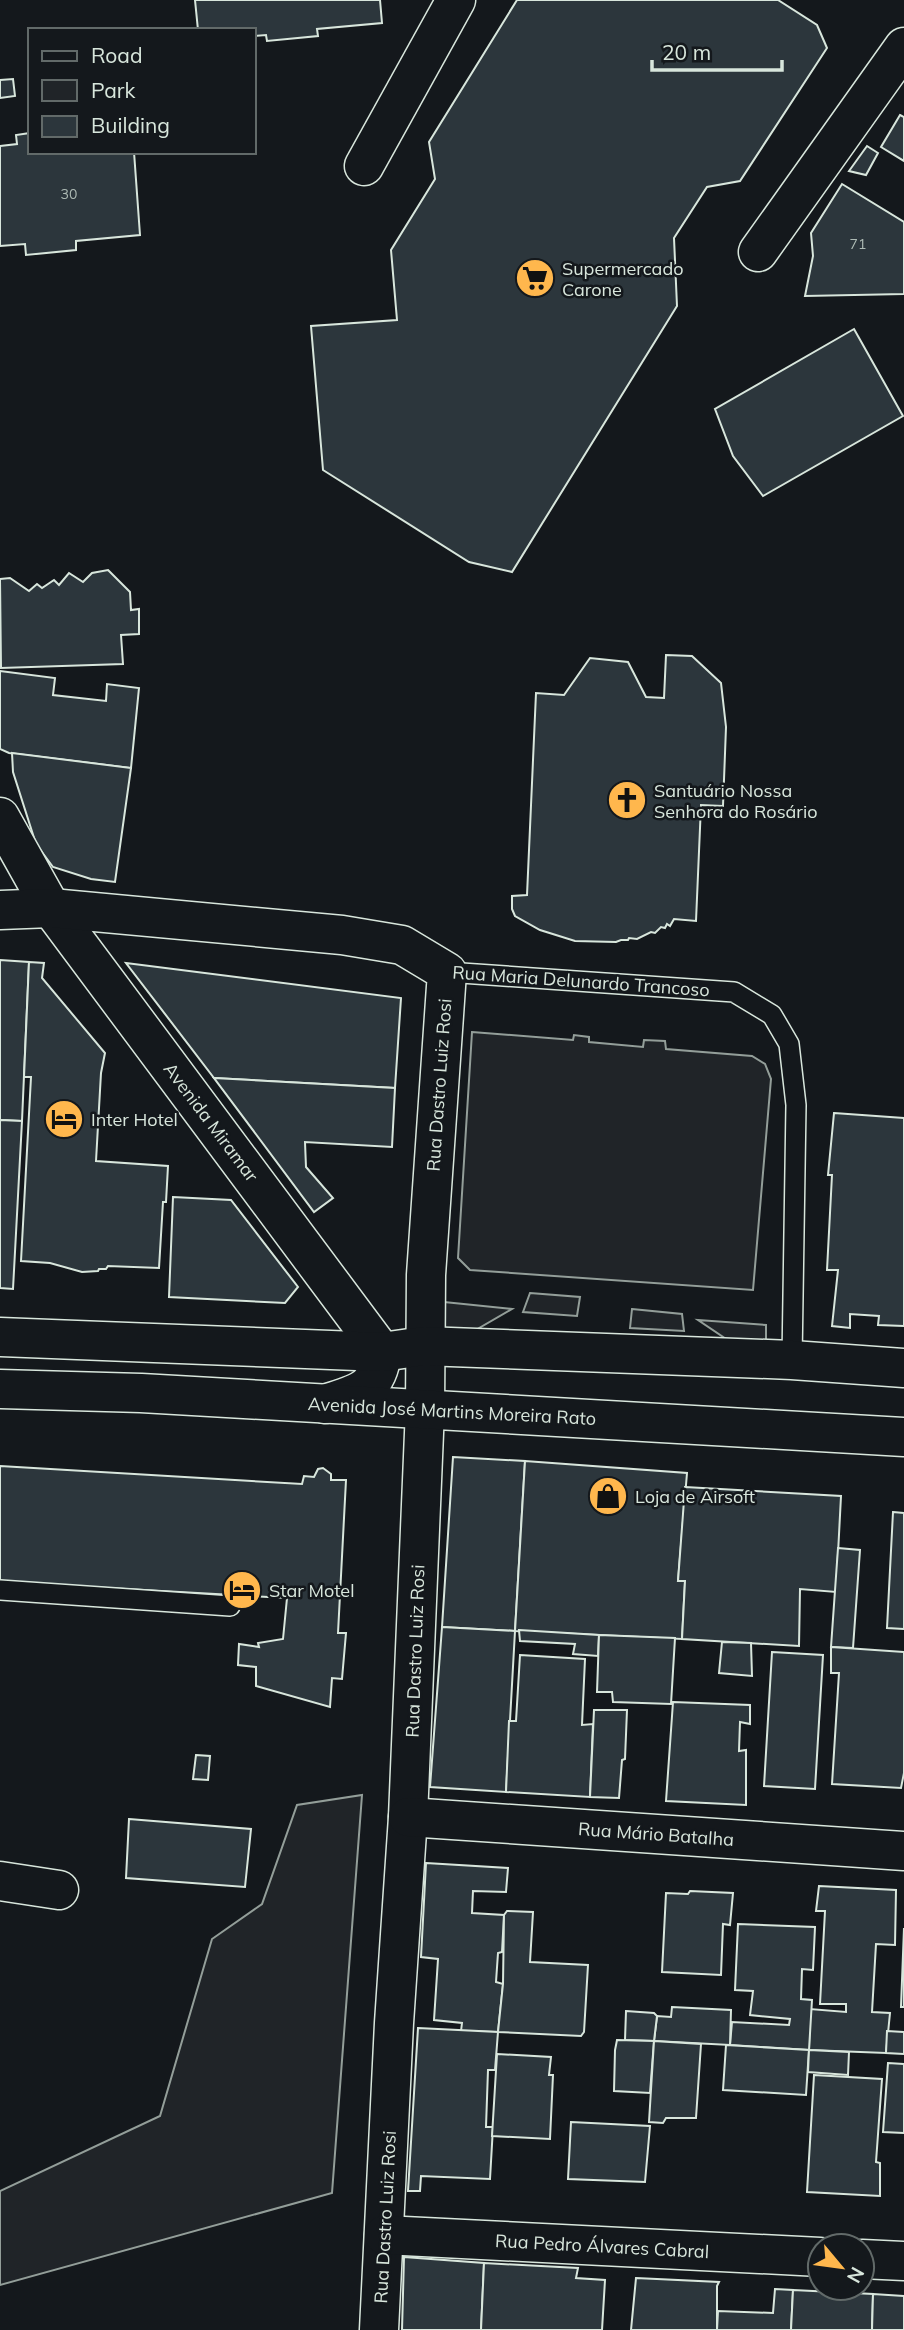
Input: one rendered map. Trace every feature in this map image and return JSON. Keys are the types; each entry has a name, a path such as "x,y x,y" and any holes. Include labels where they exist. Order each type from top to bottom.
{"street":[{"path":"364,166 456,0"},
{"path":"758,252 904,47"},
{"name":"Avenida Miramar","path":"0,817 51,908 382,1352"},
{"name":"Rua Maria Delunardo Trancoso","path":"0,909 51,908 342,935 402,946 447,972"},
{"name":"Rua Dastro Luiz Rosi","path":"379,2330 394,2023 408,1817 425,1409 426,1275 447,972"},
{"path":"0,1337 382,1352 424,1346 792,1360 904,1368"},
{"path":"325,1404 363,1391 380,1371 382,1352"},
{"name":"Avenida José Martins Moreira Rato","path":"0,1389 141,1393 904,1437"},
{"name":"Rua Mário Batalha","path":"408,1817 904,1851"},
{"path":"0,1881 60,1890"},
{"name":"Rua Pedro Álvares Cabral","path":"384,2235 806,2256"},
{"path":"876,2260 904,2261"}],"lane":[{"name":"Rua Maria Delunardo Trancoso","path":"447,972 734,992 772,1015 789,1044 796,1105 792,1360"},
{"path":"0,1590 230,1606"}],"green space":[{"path":"472,1032 573,1040 574,1035 589,1037 589,1042 643,1047 644,1040 665,1041 666,1049 752,1056 765,1064 771,1079 753,1290 470,1270 458,1258"},
{"path":"530,1293 580,1297 577,1316 523,1312"},
{"path":"444,1302 512,1309 467,1335 438,1331"},
{"path":"632,1309 682,1314 684,1331 630,1328"},
{"path":"698,1320 766,1325 766,1356 750,1355"},
{"path":"362,1795 332,2193 0,2285 0,2191 160,2116 212,1939 262,1904 297,1805"}],"building":[{"path":"195,0 380,0 382,23 317,29 318,36 267,41 266,35 256,36 256,28 198,28"},
{"name":"Supermercado Carone","path":"517,0 778,0 817,25 827,48 740,181 707,187 674,238 677,306 512,572 469,562 323,470 311,326 397,320 391,250 435,179 429,142"},
{"path":"13,79 15,96 0,98 0,80"},
{"path":"900,115 904,117 904,161 881,147"},
{"path":"28,133 28,154 134,154 140,235 76,241 76,250 26,255 25,244 0,246 0,146 17,144 16,135"},
{"path":"867,146 878,153 866,175 849,171"},
{"path":"842,184 904,222 904,294 805,296 813,256 811,233"},
{"path":"854,329 903,416 763,496 733,456 715,409"},
{"path":"108,570 130,592 131,610 139,609 139,634 121,635 123,664 1,668 0,579 10,578 29,591 37,584 42,588 54,580 59,585 69,573 83,582 92,573"},
{"name":"Santuário Nossa Senhora do Rosário","path":"666,655 692,656 721,683 726,727 723,806 701,805 696,921 674,919 670,926 667,924 655,933 616,942 575,941 540,930 515,916 512,909 512,896 527,895 536,693 564,695 590,658 628,662 646,697 664,698"},
{"path":"0,671 55,678 53,695 106,701 107,684 139,688 131,768 9,753 0,749"},
{"path":"12,753 131,768 115,882 91,879 53,867 36,844 13,772"},
{"path":"0,960 29,962 22,1121 0,1120"},
{"name":"Inter Hotel","path":"29,962 44,963 42,978 105,1053 101,1073 96,1161 168,1166 159,1268 108,1266 98,1271 82,1272 50,1263 21,1261 31,1077 24,1077"},
{"path":"126,963 401,998 395,1088 214,1078"},
{"path":"214,1078 395,1088 392,1147 305,1142 306,1167 333,1198 314,1212"},
{"path":"834,1113 904,1118 904,1326 878,1325 879,1316 850,1314 850,1328 832,1326 838,1270 827,1270 832,1175 828,1175"},
{"path":"0,1120 22,1121 13,1289 0,1288"},
{"path":"173,1197 231,1200 298,1287 285,1303 169,1297"},
{"path":"453,1457 525,1461 515,1631 442,1627"},
{"path":"525,1461 687,1473 678,1581 685,1581 682,1639 515,1631"},
{"name":"Star Motel","path":"0,1466 302,1484 304,1476 314,1477 318,1469 323,1468 331,1474 331,1480 346,1480 338,1633 346,1633 342,1679 332,1678 330,1707 256,1686 256,1667 238,1665 239,1644 259,1647 258,1643 283,1639 287,1598 0,1582"},
{"path":"685,1487 841,1496 836,1592 800,1589 799,1646 682,1639 685,1581 678,1581"},
{"path":"893,1512 904,1513 904,1629 887,1628"},
{"path":"838,1548 860,1550 853,1648 831,1647"},
{"path":"442,1627 515,1631 506,1792 430,1787"},
{"path":"519,1630 599,1635 598,1656 573,1654 575,1644 520,1641"},
{"path":"599,1635 675,1638 671,1704 613,1702 612,1692 597,1692"},
{"path":"722,1642 751,1643 752,1676 719,1673"},
{"path":"831,1647 904,1652 904,1773 901,1788 832,1784 839,1673 831,1673"},
{"path":"772,1652 823,1655 815,1789 764,1786"},
{"path":"520,1655 585,1659 582,1725 593,1724 590,1797 506,1792 509,1721 516,1721"},
{"path":"673,1702 750,1705 750,1724 740,1722 739,1751 746,1750 746,1805 666,1801"},
{"path":"594,1710 627,1710 625,1759 622,1760 619,1798 590,1797"},
{"path":"196,1755 210,1756 208,1780 193,1779"},
{"path":"129,1819 251,1829 245,1887 126,1878"},
{"path":"426,1863 508,1868 506,1892 473,1891 472,1913 504,1915 502,1952 498,1953 496,1982 503,1984 498,2032 461,2031 462,2023 434,2020 438,1959 421,1957"},
{"path":"819,1886 896,1890 895,1945 876,1944 872,2012 890,2013 886,2053 809,2050 810,2009 846,2012 846,2004 820,2004 825,1911 816,1911"},
{"path":"690,1891 733,1893 730,1925 723,1924 721,1975 662,1972 666,1893 688,1894"},
{"path":"507,1911 533,1912 530,1962 588,1965 584,2032 581,2036 498,2032 503,1984 504,1915"},
{"path":"738,1924 815,1927 813,1970 802,1969 801,1999 812,2000 809,2050 730,2045 732,2022 789,2025 790,2019 750,2015 753,1991 735,1990"},
{"path":"904,1928 904,2007 901,2007"},
{"path":"672,2007 731,2010 730,2045 654,2041 657,2016 671,2017"},
{"path":"626,2011 654,2013 657,2016 654,2041 625,2040"},
{"path":"418,2028 498,2032 495,2070 488,2070 486,2127 493,2127 490,2179 421,2176 420,2191 408,2191"},
{"path":"887,2031 904,2032 904,2054 886,2053"},
{"path":"617,2040 654,2041 650,2093 614,2091"},
{"path":"654,2041 701,2044 696,2118 666,2118 663,2123 649,2122"},
{"path":"726,2045 809,2050 806,2095 723,2090"},
{"path":"809,2050 849,2052 848,2075 808,2072"},
{"path":"497,2054 551,2057 549,2075 553,2075 550,2139 492,2136"},
{"path":"888,2063 904,2064 904,2133 883,2132"},
{"path":"814,2075 882,2079 876,2162 880,2163 880,2196 807,2192"},
{"path":"571,2122 650,2126 645,2182 568,2179"},
{"path":"404,2257 484,2263 481,2330 402,2330"},
{"path":"484,2263 578,2268 576,2278 605,2280 602,2330 481,2330"},
{"path":"636,2278 719,2282 717,2330 631,2330"},
{"path":"775,2289 793,2290 791,2330 717,2330 718,2311 773,2313"},
{"path":"793,2290 806,2291 806,2302 873,2302 872,2330 791,2330"},
{"path":"876,2294 904,2296 904,2330 872,2330 873,2302 876,2302"}],"place":[{"name":"Supermercado Carone","path":"535,278"},
{"name":"Santuário Nossa Senhora do Rosário","path":"627,800"},
{"name":"Inter Hotel","path":"64,1119"},
{"name":"Loja de Airsoft","path":"608,1496"},
{"name":"Star Motel","path":"242,1590"}]}
